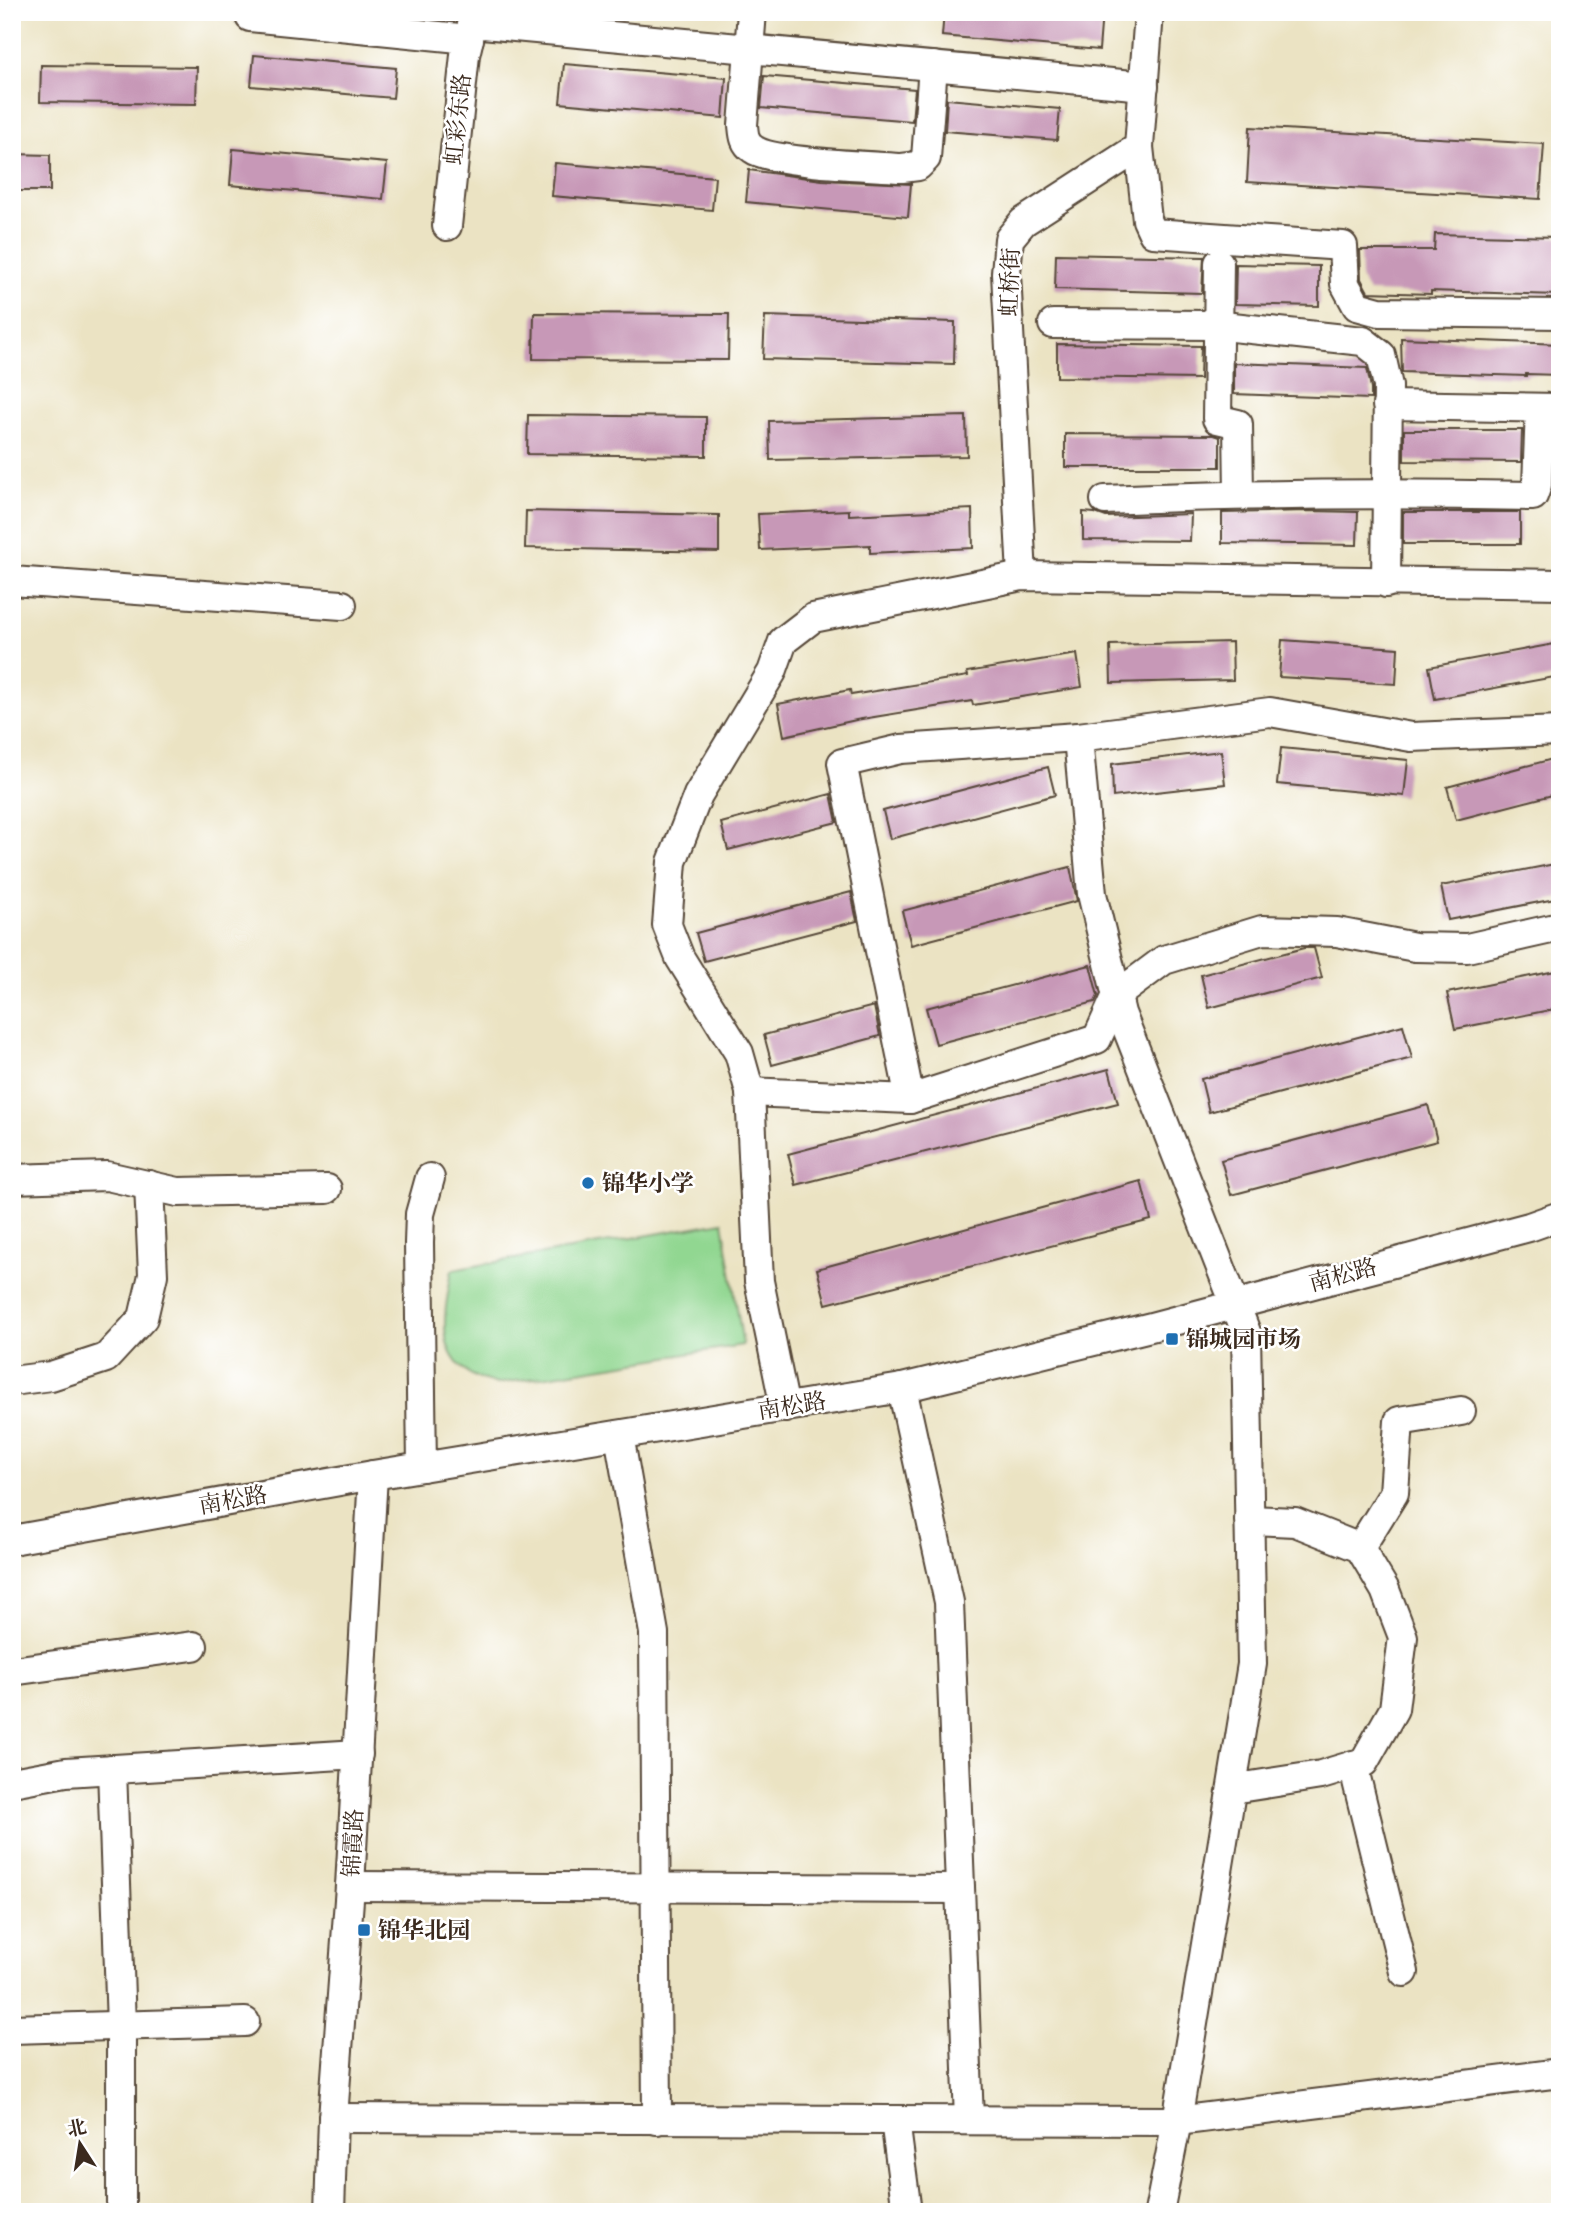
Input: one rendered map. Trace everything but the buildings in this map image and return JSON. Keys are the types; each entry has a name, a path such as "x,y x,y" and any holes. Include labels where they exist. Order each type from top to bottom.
{"street":[{"path":"752,12 743,125 746,142 755,151 780,158 902,168 918,166 926,158 933,66"},
{"path":"1149,12 1139,147 1147,220 1153,233 1343,246 1345,284 1357,306 1379,312 1560,314"},
{"path":"250,18 472,25 749,48 1144,86"},
{"name":"虹彩东路","path":"447,226 459,108 472,25"},
{"name":"虹桥街","path":"1021,576 1006,274 1009,239 1023,222 1139,147"},
{"path":"1219,263 1217,419 1238,424 1239,495"},
{"path":"1053,324 1218,326 1363,341 1381,355 1388,386 1386,583"},
{"path":"1105,500 1386,493 1533,496 1550,408 1387,405"},
{"path":"785,1408 759,1281 750,1092 739,1053 680,958 667,925 673,862 698,795 772,672 783,641 813,618 1021,576 1560,584"},
{"path":"12,581 342,605"},
{"path":"910,1099 842,763 901,749 1079,737 1270,712 1411,737 1560,731"},
{"path":"1079,737 1092,894 1121,1013 1246,1332 1252,1664 1177,2121 1159,2212"},
{"path":"750,1092 910,1099 1097,1039 1117,995 1164,960 1262,930 1336,932 1415,947 1468,948 1560,927"},
{"path":"12,1178 107,1176 178,1192 327,1189"},
{"path":"422,1467 419,1243 420,1214 430,1178"},
{"path":"12,1381 51,1376 106,1358 143,1318 153,1275 149,1185"},
{"name":"南松路","path":"12,1540 373,1475 902,1388 1151,1327 1529,1227 1560,1216"},
{"path":"902,1388 949,1602 969,2120"},
{"path":"1360,1548 1394,1493 1399,1421 1461,1411"},
{"path":"619,1435 654,1633 657,2120"},
{"name":"锦霞路","path":"330,2212 373,1475"},
{"path":"1232,1789 1321,1775 1364,1762 1394,1709 1403,1637 1385,1590 1360,1548 1295,1522 1250,1520"},
{"path":"12,1671 193,1646"},
{"path":"12,1782 66,1772 358,1754"},
{"path":"1353,1765 1404,1972"},
{"path":"112,1769 121,2026 121,2212"},
{"path":"350,1886 960,1889"},
{"path":"12,2029 244,2022"},
{"path":"334,2118 1177,2121 1560,2073"},
{"path":"895,2120 907,2212"}],"green space":[{"path":"723,1222 743,1345 497,1384 471,1375 451,1354 445,1313 452,1270"}],"place":[{"name":"锦华小学","path":"588,1183"},
{"name":"锦城园市场","path":"1172,1339"},
{"name":"锦华北园","path":"364,1930"}]}
